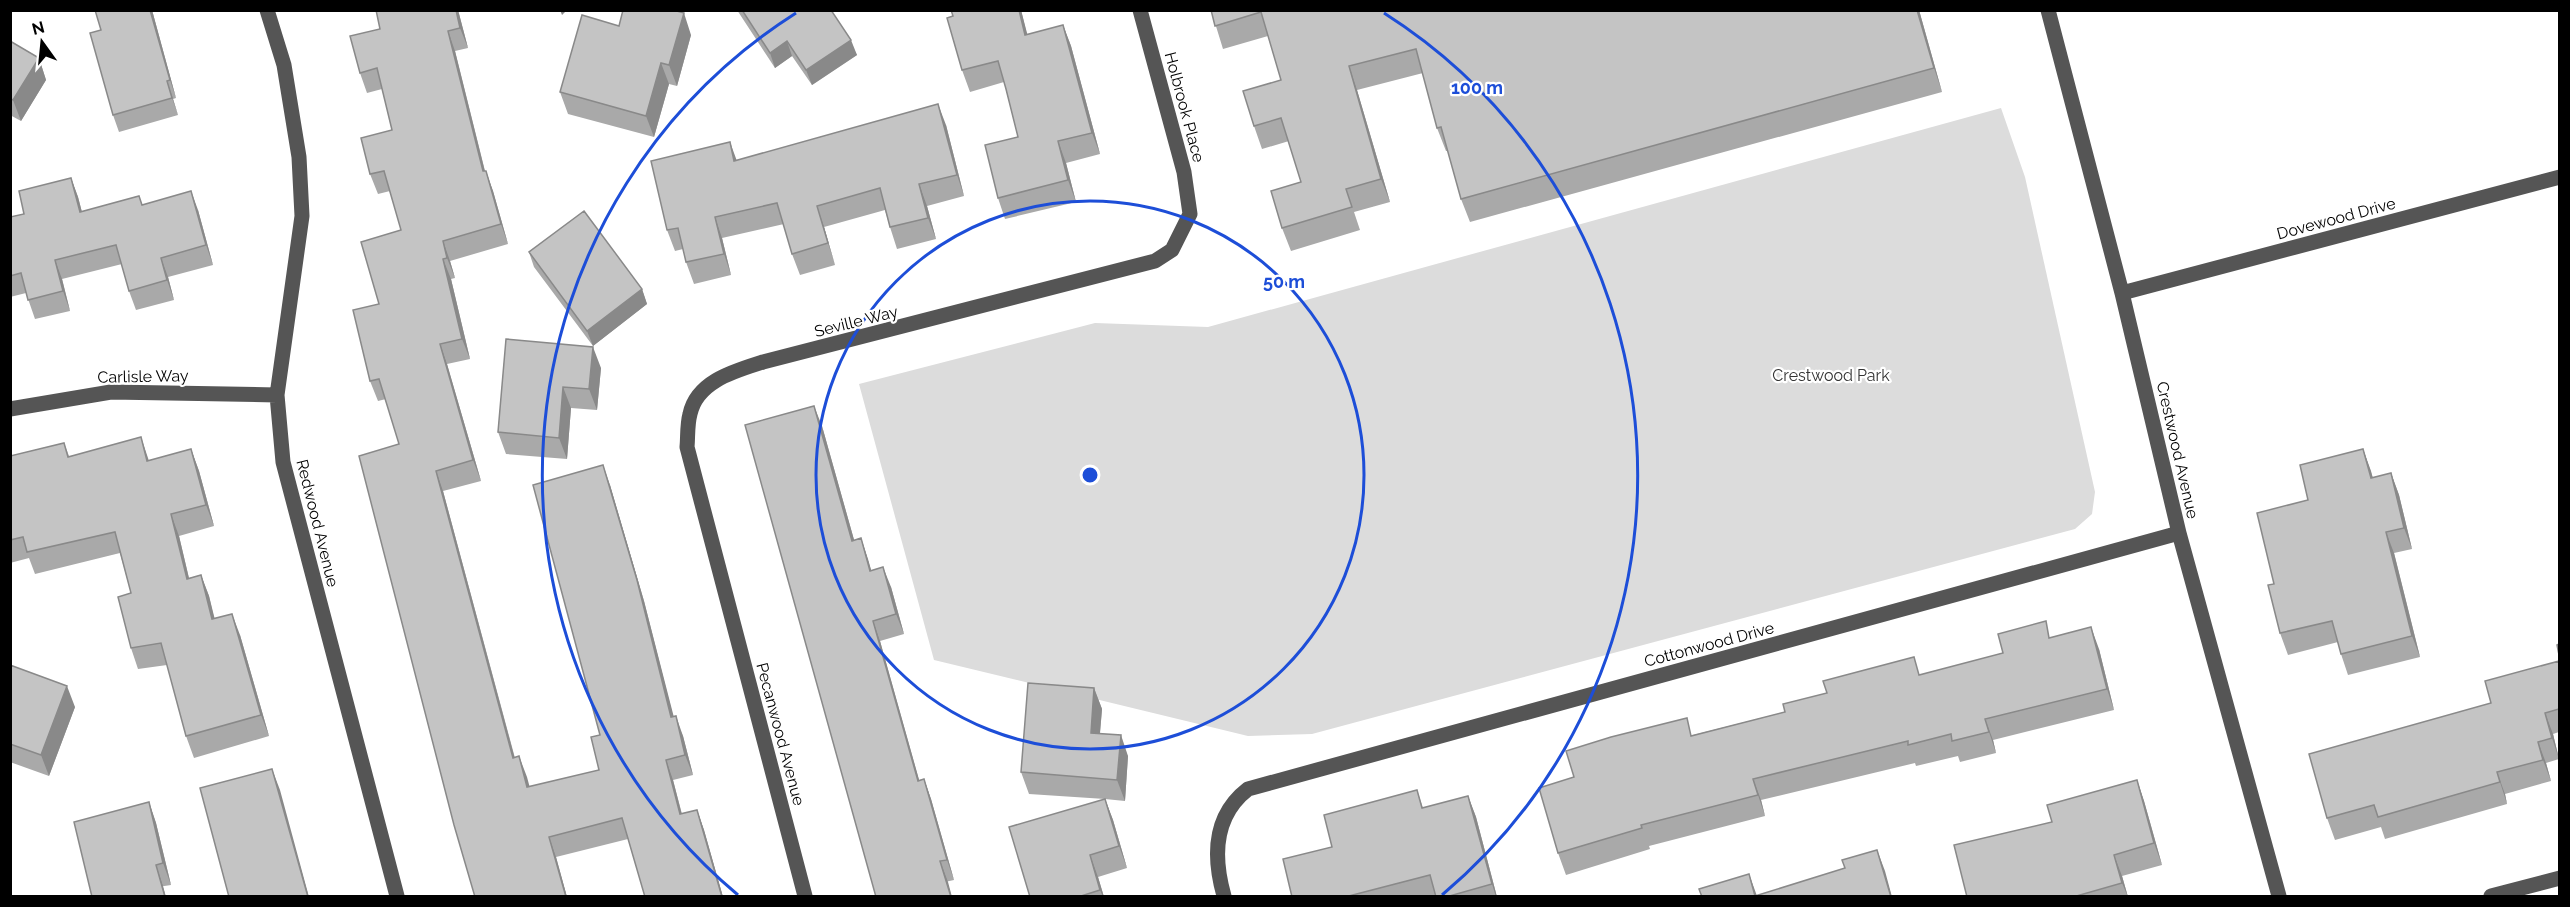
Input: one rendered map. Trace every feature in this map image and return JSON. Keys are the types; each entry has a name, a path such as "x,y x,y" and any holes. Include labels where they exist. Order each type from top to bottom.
{"street":[{"name":"Redwood Avenue","path":"267,10 286,77 299,157 302,216 277,395 283,462 397,897"},
{"name":"Holbrook Place","path":"1140,10 1184,172 1190,214"},
{"name":"Crestwood Avenue","path":"2048,10 2122,293 2179,533 2279,897"},
{"name":"Dovewood Drive","path":"2122,293 2559,177"},
{"name":"Seville Way","path":"722,580 687,447 690,414 696,398 721,377 763,362 1155,261 1172,250 1190,214"},
{"name":"Carlisle Way","path":"10,409 111,392 277,395"},
{"name":"Cottonwood Drive","path":"1224,897 1220,880 1218,834 1233,801 1248,789 2179,533"},
{"name":"Pecanwood Avenue","path":"722,580 805,897"},
{"path":"2491,897 2559,878"}],"green space":[{"name":"Crestwood Park","path":"2001,108 2025,177 2095,492 2092,514 2075,529 1312,734 1248,736 934,660 859,384 1095,323 1208,327"}],"building":[{"path":"95,10 150,10 170,80 167,81 172,98 113,115 90,33 101,30"},
{"path":"376,10 456,10 460,28 448,31 483,171 486,171 501,224 443,241 447,258 443,259 462,339 440,344 473,460 436,471 513,758 519,756 527,787 599,770 591,737 600,735 533,485 603,465 637,580 671,717 676,716 685,755 666,760 680,814 697,810 722,897 645,897 622,818 549,837 566,897 475,897 454,825 359,456 399,444 379,379 370,381 353,310 379,304 361,242 401,230 384,171 370,174 361,138 392,130 377,68 360,73 350,36 380,29"},
{"path":"623,10 673,10 684,13 669,65 661,63 646,116 560,92 582,15 619,26"},
{"path":"742,10 831,10 851,40 806,70 787,41 770,53"},
{"path":"951,10 1019,10 1025,35 1063,25 1092,133 1058,141 1068,180 998,198 985,145 1018,137 1006,89 998,61 962,70 947,18 953,16"},
{"path":"1211,10 1917,10 1934,68 1461,199 1441,127 1437,128 1416,49 1349,66 1381,179 1346,189 1352,207 1282,228 1271,191 1301,182 1281,118 1254,126 1243,91 1281,80 1261,12 1215,26"},
{"path":"10,41 39,58 13,100 10,98"},
{"path":"938,104 957,175 919,184 928,218 890,227 880,188 817,206 828,243 792,254 777,203 715,217 724,254 686,262 678,228 667,230 651,161 730,142 734,161"},
{"path":"71,178 80,212 139,196 142,205 191,191 206,245 161,258 167,280 129,291 116,245 55,260 63,291 28,300 21,273 10,276 10,217 24,214 19,191"},
{"path":"584,211 642,289 587,331 529,252"},
{"path":"506,339 593,347 589,389 563,387 559,438 498,432"},
{"path":"814,406 852,541 861,538 870,571 883,567 896,614 873,621 918,781 924,779 947,860 940,861 951,897 876,897 745,425"},
{"path":"141,437 147,461 191,449 206,505 171,514 187,579 201,575 212,619 232,614 261,715 186,736 161,643 131,648 118,597 131,593 115,532 27,552 23,537 10,540 10,456 64,443 68,457"},
{"path":"2363,449 2371,478 2391,473 2404,528 2386,532 2412,636 2341,654 2332,621 2280,633 2268,585 2274,584 2257,513 2308,500 2300,465"},
{"path":"2046,621 2049,638 2091,627 2107,689 1985,719 1989,732 1952,741 1951,734 1908,745 1908,741 1753,779 1758,795 1641,825 1642,828 1558,853 1539,788 1574,777 1566,751 1687,718 1691,736 1785,712 1783,704 1827,693 1823,681 1914,657 1919,675 2003,653 1998,634"},
{"path":"2559,661 2559,709 2545,713 2552,738 2538,742 2543,760 2497,772 2500,782 2378,817 2374,805 2327,818 2309,754 2491,703 2485,681"},
{"path":"10,665 67,686 41,755 10,744"},
{"path":"1028,683 1094,688 1091,733 1121,735 1117,780 1021,772"},
{"path":"272,769 308,897 229,897 200,788"},
{"path":"2137,780 2154,843 2114,855 2122,883 2073,897 1967,897 1954,845 2052,822 2047,805"},
{"path":"1417,790 1422,808 1468,796 1492,884 1446,897 1436,897 1430,875 1345,897 1292,897 1283,859 1332,847 1324,815"},
{"path":"1105,799 1119,846 1090,855 1100,890 1078,897 1030,897 1009,827"},
{"path":"149,802 163,863 156,865 165,897 92,897 74,822"},
{"path":"1877,850 1891,897 1702,897 1699,889 1749,874 1755,896 1845,868 1842,860"}]}
